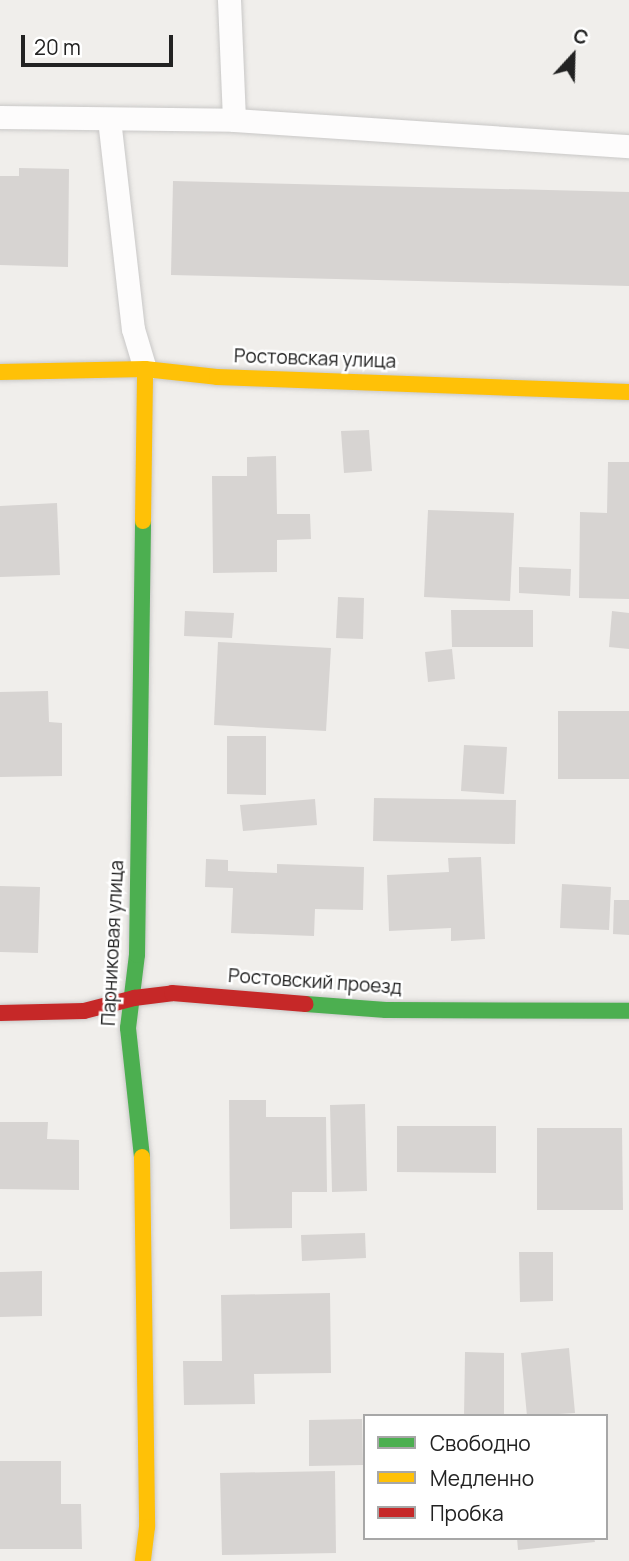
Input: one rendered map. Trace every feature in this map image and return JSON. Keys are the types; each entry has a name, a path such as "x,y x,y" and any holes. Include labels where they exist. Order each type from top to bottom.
{"street":[{"name":"Ростовская улица","path":"0,372 145,369 217,376 629,392"},
{"name":"Парниковая улица","path":"143,1561 147,1527 142,1151 128,1028 134,998 138,941 145,369"},
{"name":"Ростовский проезд","path":"0,1013 84,1011 134,998 172,993 386,1010 629,1011"}],"lane":[{"path":"229,0 234,120"},
{"path":"0,117 234,120 629,146"},
{"path":"109,119 133,329 145,369"}],"building":[{"path":"19,168 69,169 68,267 0,265 0,176 19,176"},
{"path":"173,181 629,192 629,286 171,275"},
{"path":"369,430 372,471 344,473 341,431"},
{"path":"276,456 277,514 310,514 311,539 277,540 277,572 213,573 212,476 247,476 247,457"},
{"path":"608,462 629,462 629,599 579,598 580,512 607,513"},
{"path":"57,503 60,575 0,577 0,506"},
{"path":"428,510 514,513 510,601 424,597"},
{"path":"519,567 571,569 570,596 519,593"},
{"path":"338,597 364,598 363,639 336,638"},
{"path":"451,610 533,610 533,647 452,647"},
{"path":"185,611 234,613 232,638 184,636"},
{"path":"612,611 629,613 629,649 609,647"},
{"path":"218,642 331,648 326,731 214,725"},
{"path":"452,649 455,679 428,682 425,652"},
{"path":"48,691 49,722 62,723 62,776 0,777 0,692"},
{"path":"558,711 629,711 629,779 558,779"},
{"path":"227,736 266,736 266,795 227,794"},
{"path":"464,745 507,747 504,794 461,791"},
{"path":"374,798 516,800 515,844 373,841"},
{"path":"315,799 317,825 243,831 240,805"},
{"path":"481,857 485,939 451,941 451,928 389,931 387,875 449,872 448,858"},
{"path":"206,859 228,860 228,871 277,873 277,864 364,867 363,910 315,909 314,936 231,933 233,888 205,887"},
{"path":"562,884 611,887 609,930 560,928"},
{"path":"0,886 40,887 38,953 0,952"},
{"path":"614,900 629,900 629,935 613,934"},
{"path":"229,1100 266,1100 266,1117 326,1117 327,1192 292,1192 292,1228 230,1229"},
{"path":"365,1104 367,1191 332,1192 330,1105"},
{"path":"0,1122 48,1122 47,1139 79,1140 79,1190 0,1189"},
{"path":"397,1126 496,1126 496,1173 397,1172"},
{"path":"537,1128 622,1128 623,1210 537,1210"},
{"path":"365,1233 366,1258 302,1261 301,1235"},
{"path":"519,1252 553,1252 553,1301 520,1302"},
{"path":"42,1271 42,1316 0,1317 0,1272"},
{"path":"330,1293 331,1373 254,1374 255,1404 184,1405 183,1361 222,1361 221,1295"},
{"path":"569,1348 575,1413 527,1414 521,1353"},
{"path":"465,1352 504,1353 504,1414 464,1414"},
{"path":"362,1419 363,1465 309,1466 309,1420"},
{"path":"0,1461 61,1461 61,1504 81,1504 82,1549 0,1549"},
{"path":"335,1471 336,1553 222,1555 220,1473"},
{"path":"517,1540 595,1542 518,1550"}],"traffic: fast":[{"path":"142,1157 128,1028 137,955 143,521"},
{"path":"306,1004 386,1010 629,1011"}],"traffic: slow":[{"path":"0,372 145,369 217,377 629,392"},
{"path":"143,521 145,369"},
{"path":"142,1157 147,1527 143,1561"}],"traffic: jam":[{"path":"0,1013 84,1011 134,998 172,993 306,1004"}]}
